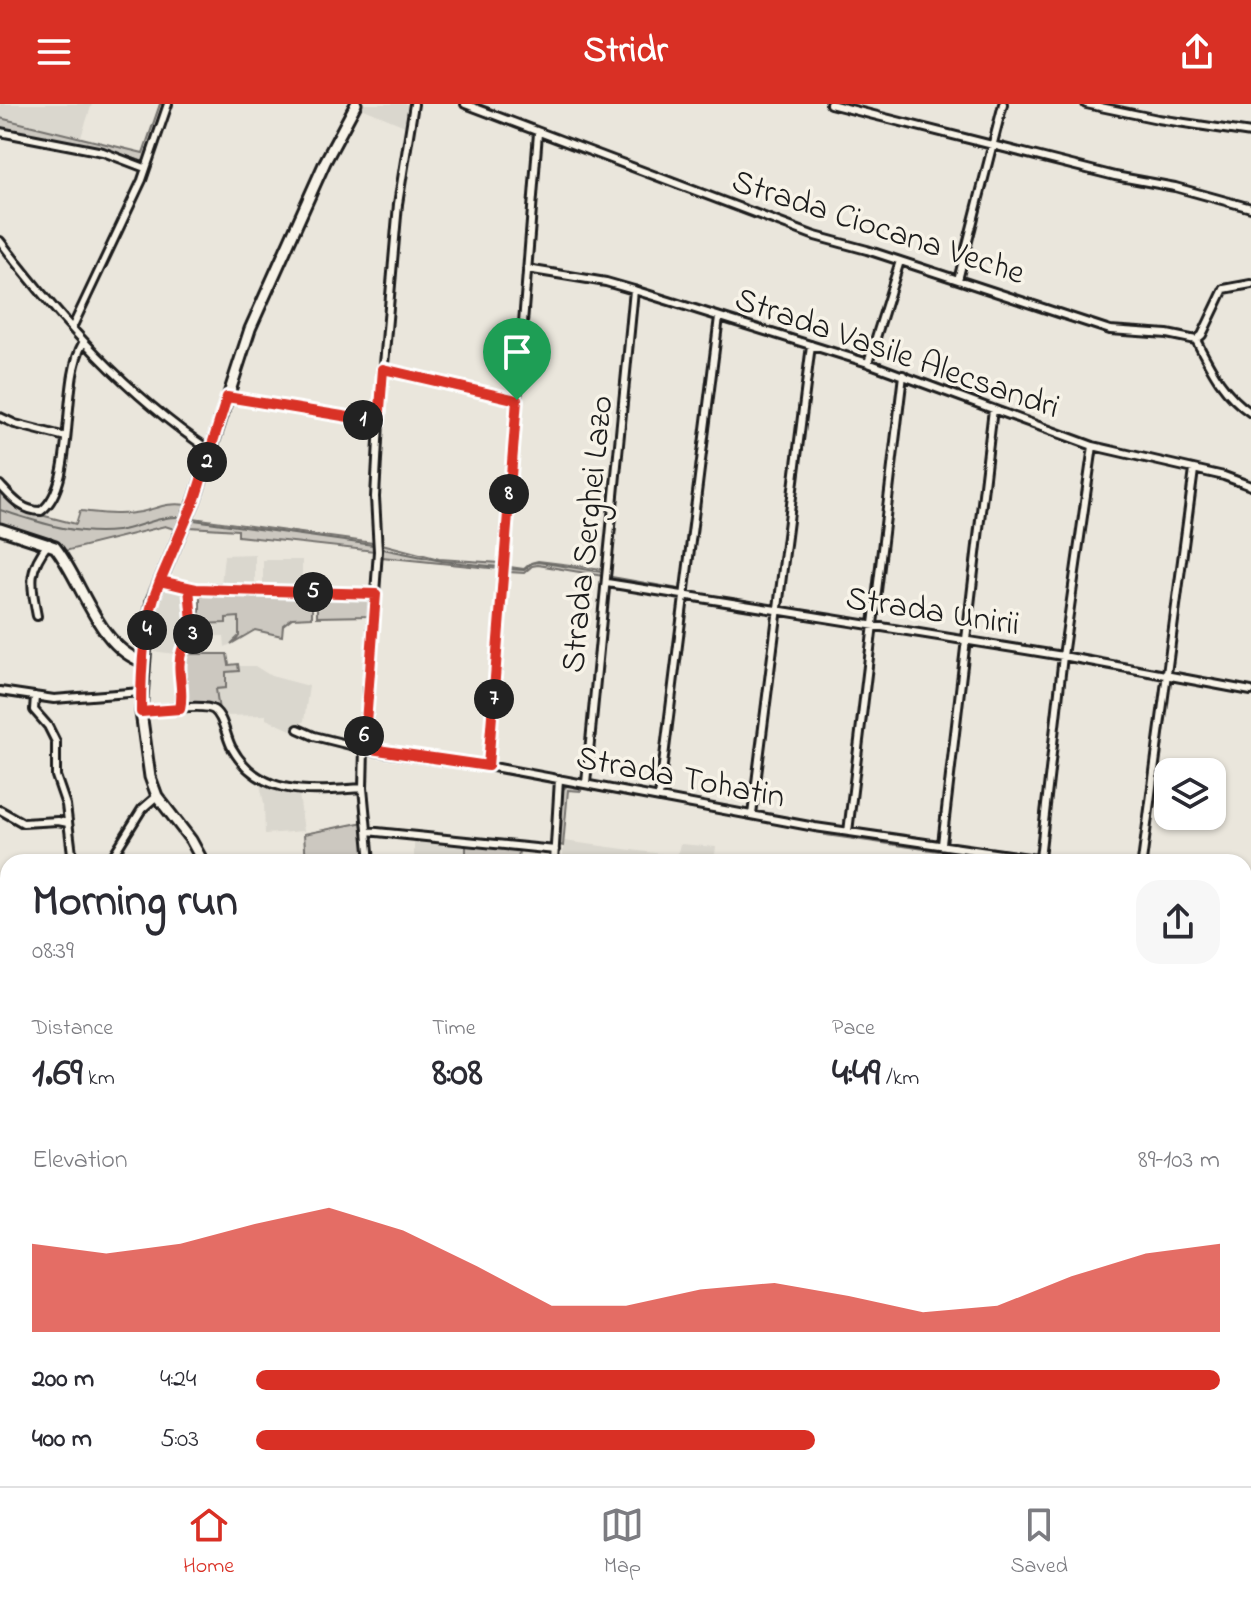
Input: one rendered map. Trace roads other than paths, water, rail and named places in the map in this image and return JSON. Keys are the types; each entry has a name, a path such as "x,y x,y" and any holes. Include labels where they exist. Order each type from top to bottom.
{"street":[{"path":"72,328 145,168 168,104"},
{"path":"199,854 157,796 150,777 141,692 152,600 183,530 250,329 325,162 356,104"},
{"path":"369,854 363,788 378,551 375,497 379,422 398,204 414,104"},
{"name":"Strada Ciocana Veche","path":"465,104 815,236 1069,314 1110,330 1167,334 1196,340"},
{"path":"830,104 1251,208"},
{"path":"958,280 1003,104"},
{"path":"1086,104 1251,133"},
{"path":"0,132 103,152 145,168"},
{"path":"488,766 538,133"},
{"path":"0,241 83,343 145,403 211,451"},
{"path":"868,363 900,261"},
{"name":"Strada Vasile Alecsandri","path":"527,269 606,282 634,290 868,363 1093,446 1224,476 1251,486"},
{"path":"1251,284 1224,289 1202,335 1196,340 1220,385 1251,413"},
{"name":"Strada Serghei Lazo","path":"586,783 634,290"},
{"path":"659,797 719,317"},
{"path":"0,485 29,510 45,508 61,472 74,371 83,343"},
{"path":"752,815 811,345"},
{"path":"383,369 517,400"},
{"path":"848,832 903,375"},
{"path":"227,397 379,422"},
{"path":"942,844 993,409"},
{"path":"0,417 66,437"},
{"path":"1040,854 1063,656 1093,446"},
{"path":"1143,854 1194,470"},
{"path":"0,529 52,545 114,644 129,656 144,662"},
{"path":"37,616 31,572 39,556 52,545"},
{"path":"160,581 189,588 376,594"},
{"name":"Strada Unirii","path":"607,583 1063,656 1251,691"},
{"path":"180,709 183,689 179,660 182,650 194,643 189,588"},
{"path":"0,691 54,699 141,692"},
{"path":"35,696 34,710 48,726 56,742 56,776 63,790 72,854"},
{"path":"141,712 207,707 214,710 235,755 256,776 299,792 363,788"},
{"name":"Strada Tohatin","path":"298,729 364,748 586,783 848,832 1012,854"},
{"path":"555,854 559,779"},
{"path":"114,854 142,809 157,796"},
{"path":"0,810 23,823 68,823"},
{"path":"367,831 555,850"}],"waterway":[{"path":"0,510 87,532 117,531 163,518 179,517"},
{"path":"194,520 373,545"},
{"path":"383,549 442,561 498,567"},
{"path":"509,569 524,570 538,562 602,572"},
{"path":"612,577 679,589"}]}
